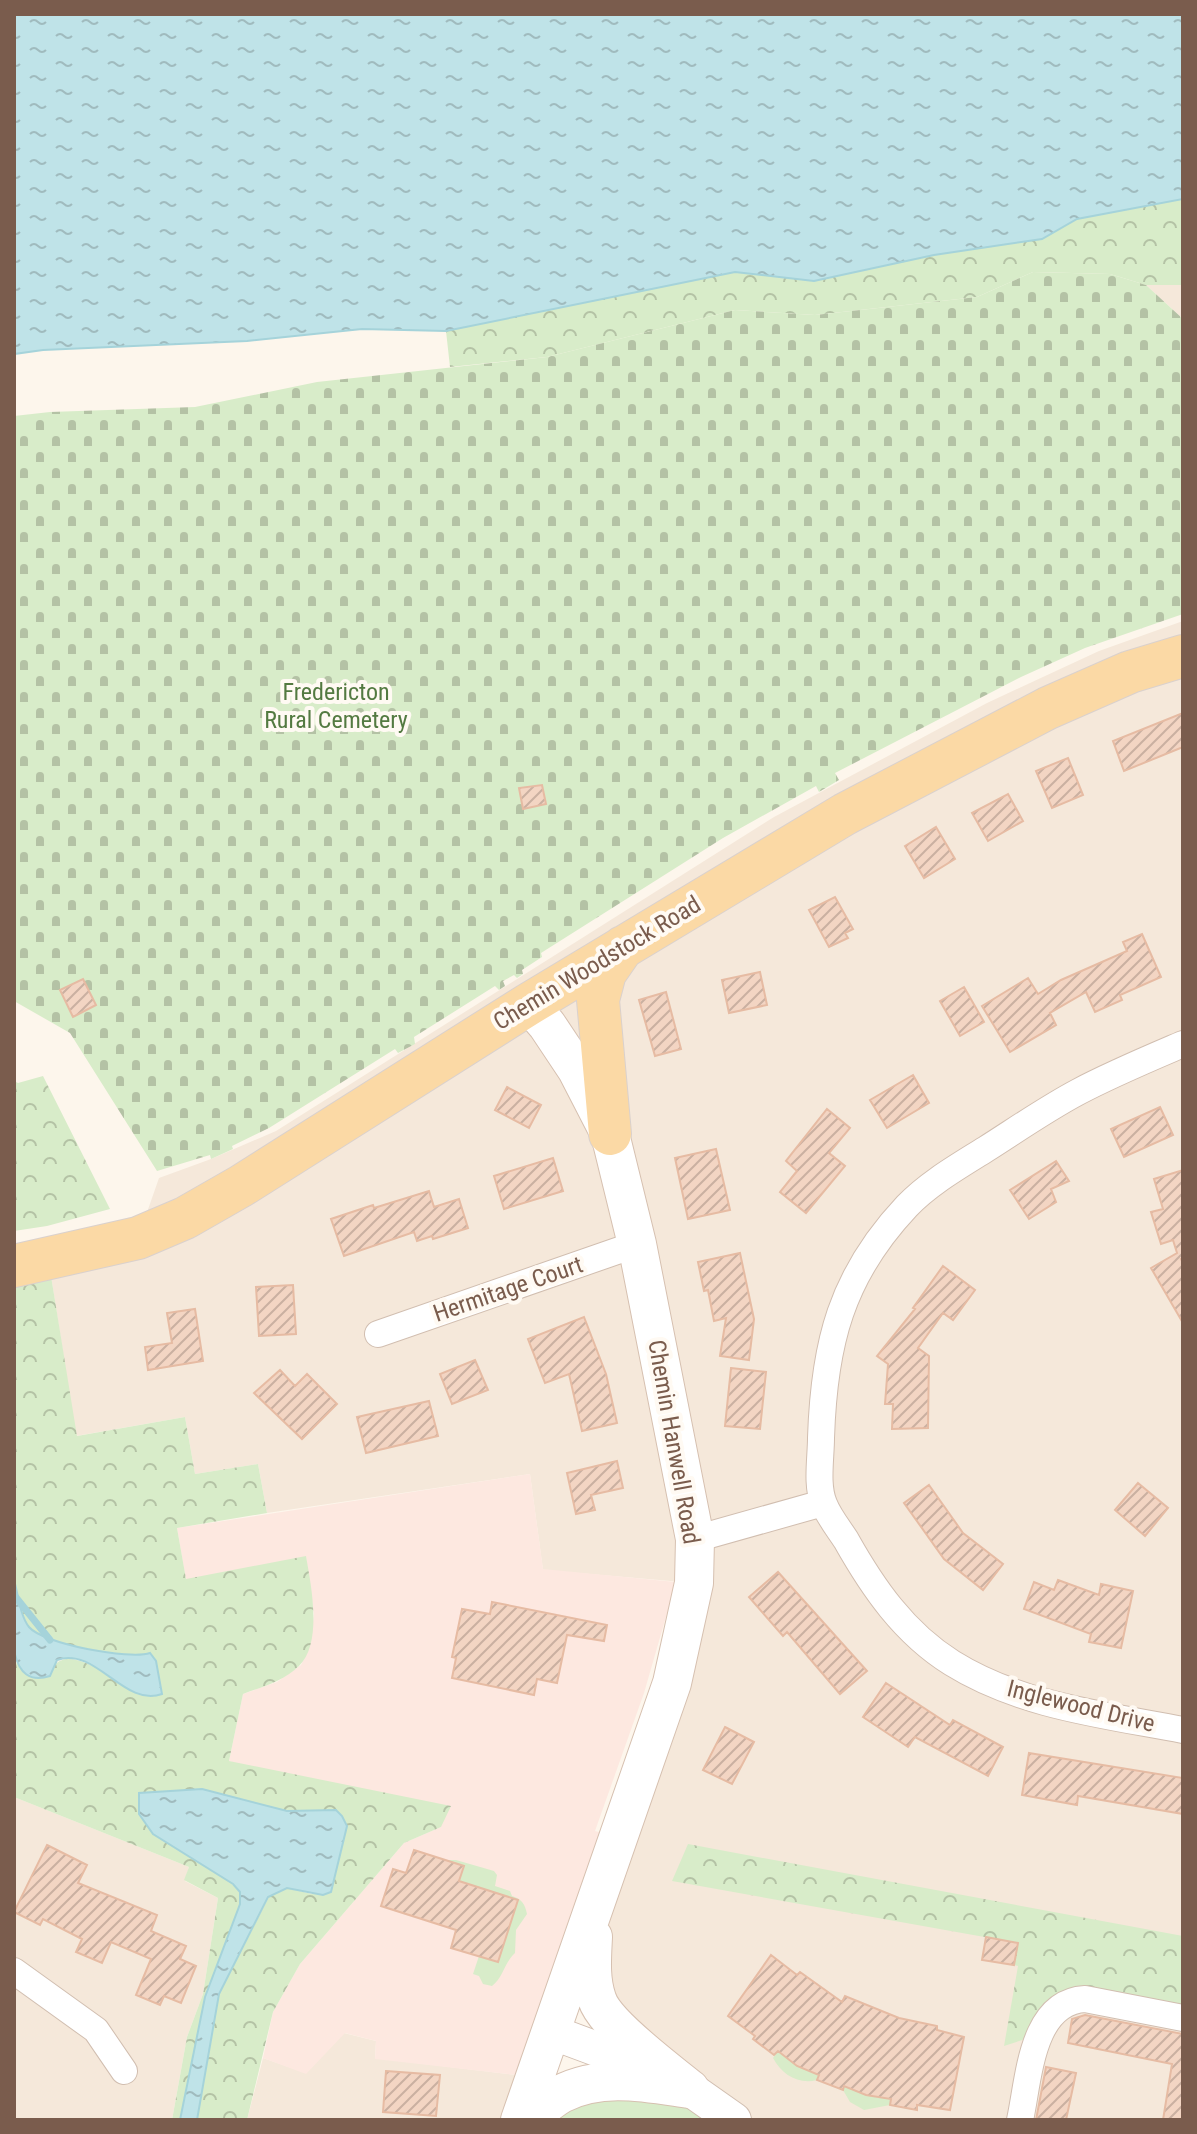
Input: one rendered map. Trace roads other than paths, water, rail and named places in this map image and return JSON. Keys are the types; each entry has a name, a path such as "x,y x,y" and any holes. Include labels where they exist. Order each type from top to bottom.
{"main road":[{"name":"Chemin Woodstock Road","path":"14,1266 138,1238 185,1218 623,946 845,814 1048,708 1130,672 1183,656"},
{"path":"610,1134 598,1000 605,973 623,946"},
{"name":"Chemin Hanwell Road","path":"523,2120 672,1683 694,1583 695,1539 637,1244 610,1134 577,1070 529,1004"},
{"path":"593,1914 592,1973 597,2000 615,2024 690,2089"},
{"path":"523,2120 558,2096 592,2083 636,2082 690,2089"}],"street":[{"path":"695,1539 823,1503 820,1460 822,1388 847,1289 871,1249 909,1204 960,1165 1077,1093 1183,1044"},
{"name":"Hermitage Court","path":"378,1334 637,1244"},
{"name":"Inglewood Drive","path":"823,1503 867,1578 904,1625 951,1662 1013,1692 1080,1710 1183,1730"},
{"path":"14,1971 96,2030 124,2071"},
{"path":"1020,2120 1038,2035 1055,2010 1069,2000 1085,1999 1183,2018"},
{"path":"551,2032 637,2064 690,2089 734,2120"}],"water":[{"path":"14,14 1183,14 1183,199 1077,219 1042,239 934,255 814,281 735,272 446,331 362,329 247,341 14,354"},
{"path":"14,1580 21,1611 29,1627 68,1645 125,1654 150,1653 156,1661 162,1694 148,1696 135,1693 85,1661 71,1658 57,1660 50,1676 34,1678 23,1672 13,1644"},
{"path":"202,1789 287,1811 336,1810 347,1826 331,1892 323,1895 287,1888 268,1897 219,1994 197,2120 180,2120 205,1997 240,1904 240,1892 233,1884 153,1834 139,1814 139,1793"}],"waterway":[{"path":"14,1595 50,1640"}],"park label":[{"name":"Fredericton Rural Cemetery","path":"336,706"}]}
